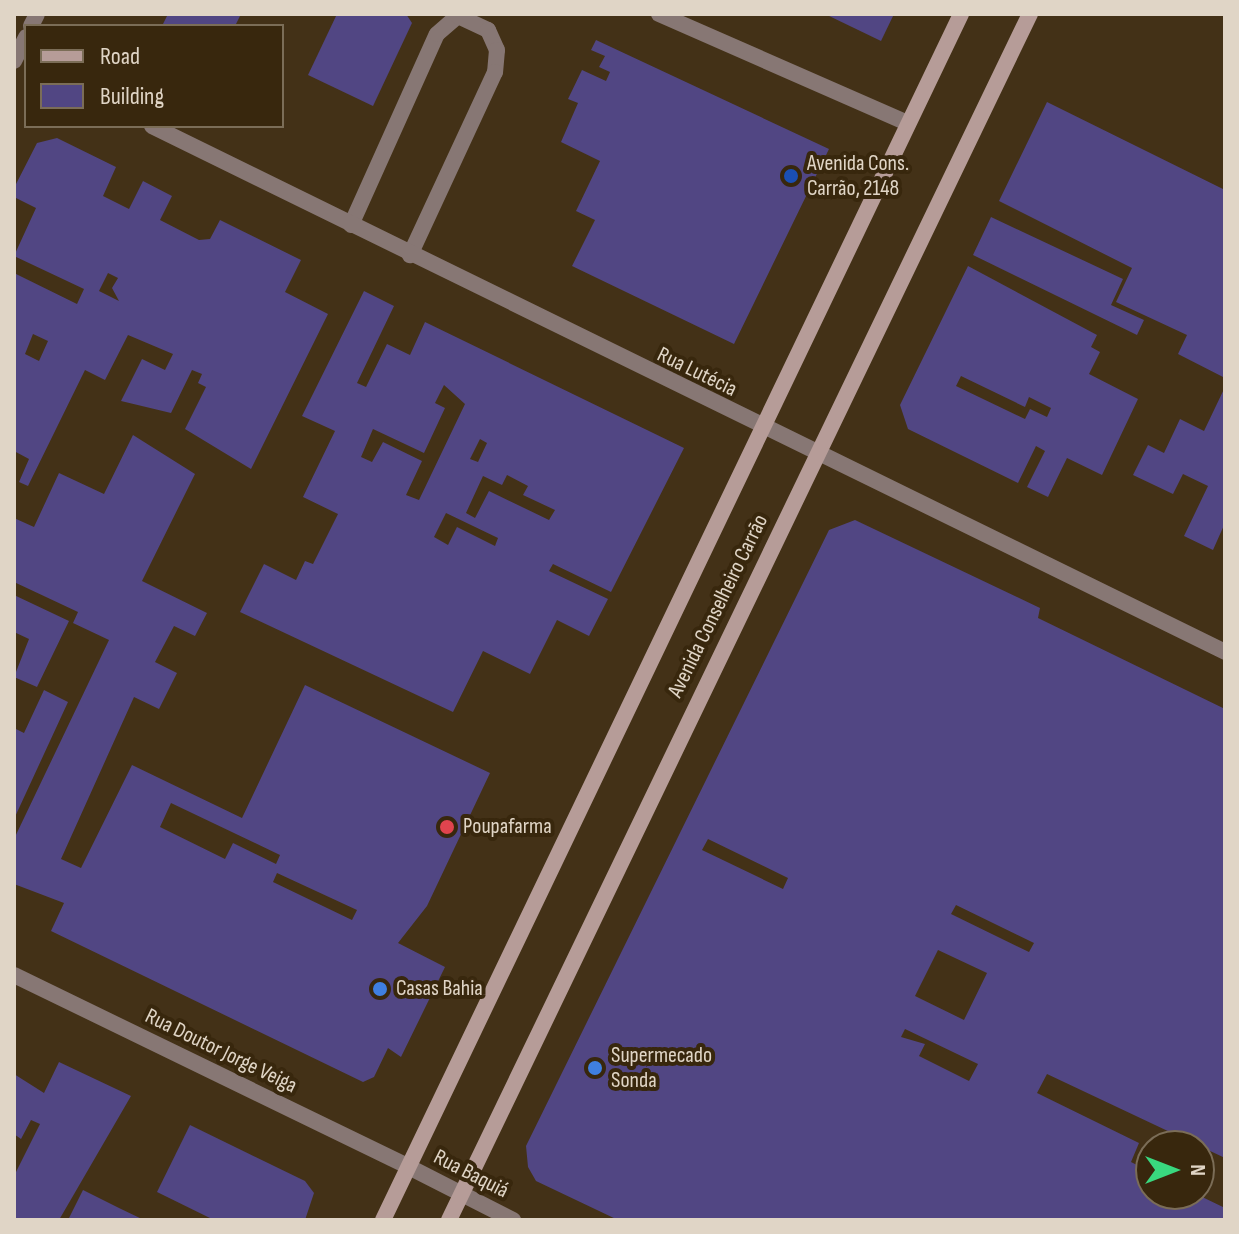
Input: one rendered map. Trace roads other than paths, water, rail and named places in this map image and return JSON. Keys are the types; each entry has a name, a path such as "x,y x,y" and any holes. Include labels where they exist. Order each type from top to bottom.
{"main road":[{"name":"Avenida Conselheiro Carrão","path":"383,1220 757,426 961,14"},
{"name":"Avenida Conselheiro Carrão","path":"449,1220 1030,14"}],"street":[{"path":"659,14 907,123"},
{"path":"351,225 437,34 458,16 478,25 497,50 495,72 410,255"},
{"name":"Rua Lutécia","path":"156,128 757,426 1225,652"},
{"name":"Rua Doutor Jorge Veiga","path":"14,975 409,1167"},
{"name":"Rua Baquiá","path":"409,1167 513,1220"}],"place":[{"name":"Avenida Cons. Carrão, 2148","path":"791,176"},
{"name":"Poupafarma","path":"447,827"},
{"name":"Casas Bahia","path":"380,989"},
{"name":"Supermecado Sonda","path":"595,1068"}]}
